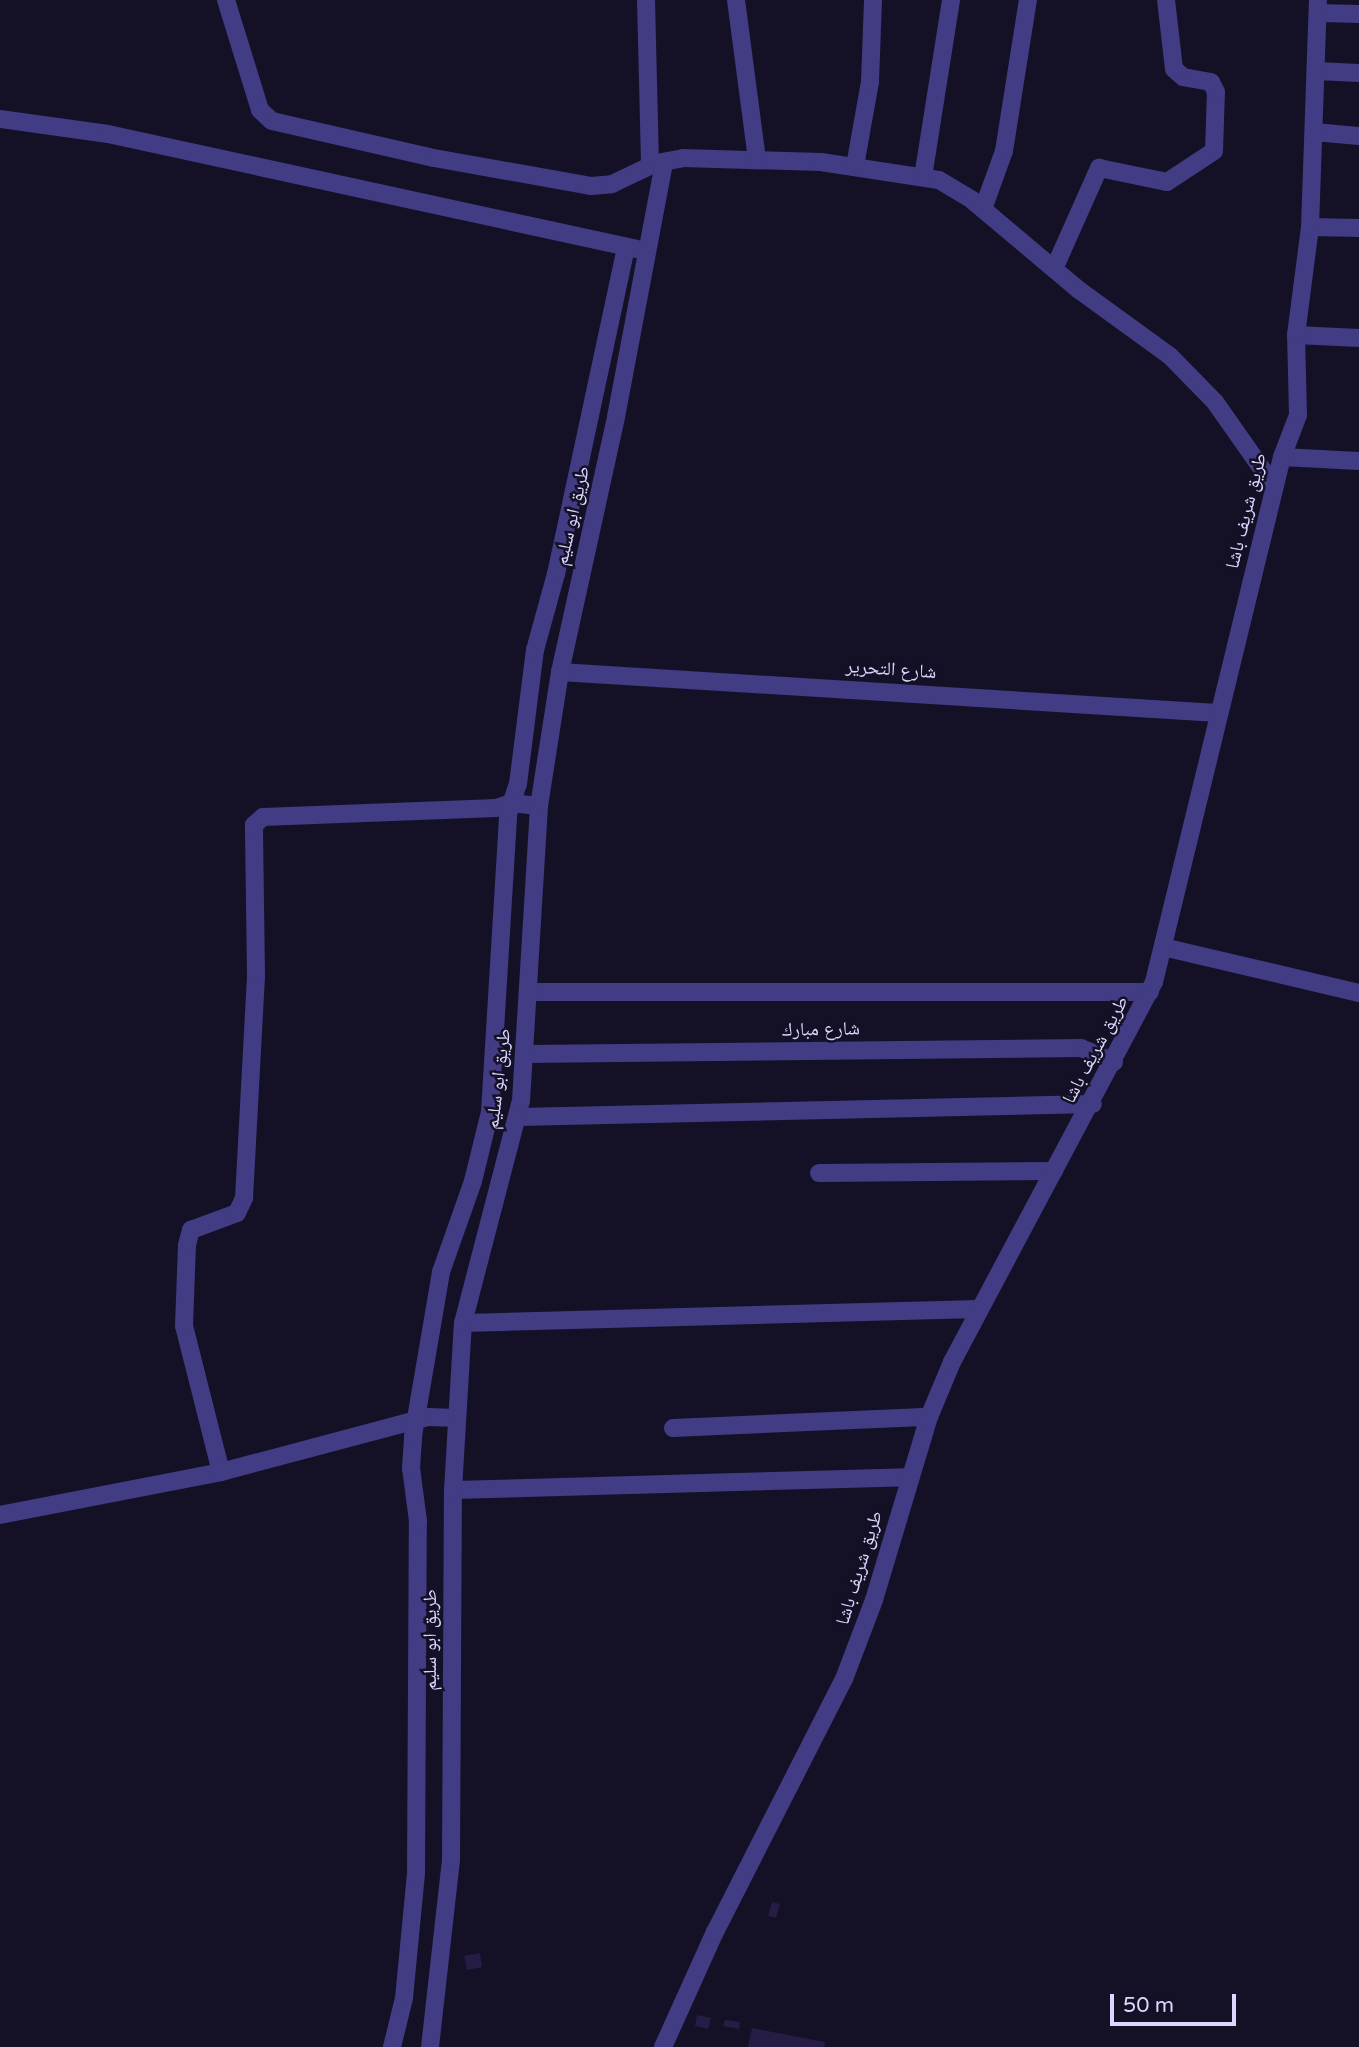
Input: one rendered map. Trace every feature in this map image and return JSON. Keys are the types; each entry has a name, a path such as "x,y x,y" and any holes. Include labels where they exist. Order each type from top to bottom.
{"street":[{"path":"226,0 260,110 267,119 434,158 591,186 611,184 657,164 757,160 855,166 923,177 953,187 1193,378 1274,486"},
{"name":"طريق ابو سليم","path":"430,2047 451,1860 453,1490 463,1323 519,1117 526,1054 539,806 560,672 616,418 647,251 657,164 646,0"},
{"path":"736,0 757,160"},
{"path":"855,166 870,82 873,0"},
{"path":"923,177 951,0"},
{"path":"983,209 1004,151 1028,0"},
{"path":"1054,269 1100,168 1167,182 1214,151 1216,92 1212,82 1183,77 1174,69 1166,0"},
{"path":"1318,7 1359,14"},
{"name":"طريق شريف باشا","path":"663,2047 703,1956 844,1679 874,1600 908,1477 929,1417 978,1309 1093,1104 1150,992 1274,486 1297,415 1296,335 1310,227 1318,7"},
{"path":"1316,71 1359,73"},
{"path":"0,119 108,134 647,251"},
{"path":"1314,132 1359,136"},
{"path":"1310,227 1359,228"},
{"name":"طريق ابو سليم","path":"392,2047 404,1998 415,1873 418,1521 411,1452 441,1272 473,1181 492,1102 511,803 518,784 536,650 556,574 625,247"},
{"path":"1296,335 1359,338"},
{"path":"1282,457 1359,461"},
{"name":"شارع التحرير","path":"560,672 1218,713"},
{"path":"221,1472 184,1325 187,1245 191,1230 237,1213 244,1198 256,975 254,825 263,817 496,808 511,803 539,806"},
{"path":"1163,947 1359,993"},
{"path":"529,992 1150,992"},
{"name":"شارع مبارك","path":"526,1054 1081,1048 1114,1062"},
{"path":"519,1117 1093,1104"},
{"path":"819,1173 1054,1171"},
{"path":"463,1323 978,1309"},
{"path":"0,1515 221,1472 418,1420 438,1416 457,1418"},
{"path":"673,1428 929,1417"},
{"path":"453,1490 908,1477"}],"building":[{"path":"772,1902 780,1904 776,1918 768,1916"},
{"path":"480,1953 482,1967 467,1970 464,1956"},
{"path":"697,2015 711,2018 708,2029 695,2026"},
{"path":"725,2020 740,2022 739,2029 723,2026"},
{"path":"752,2028 825,2042 824,2047 748,2047"}]}
